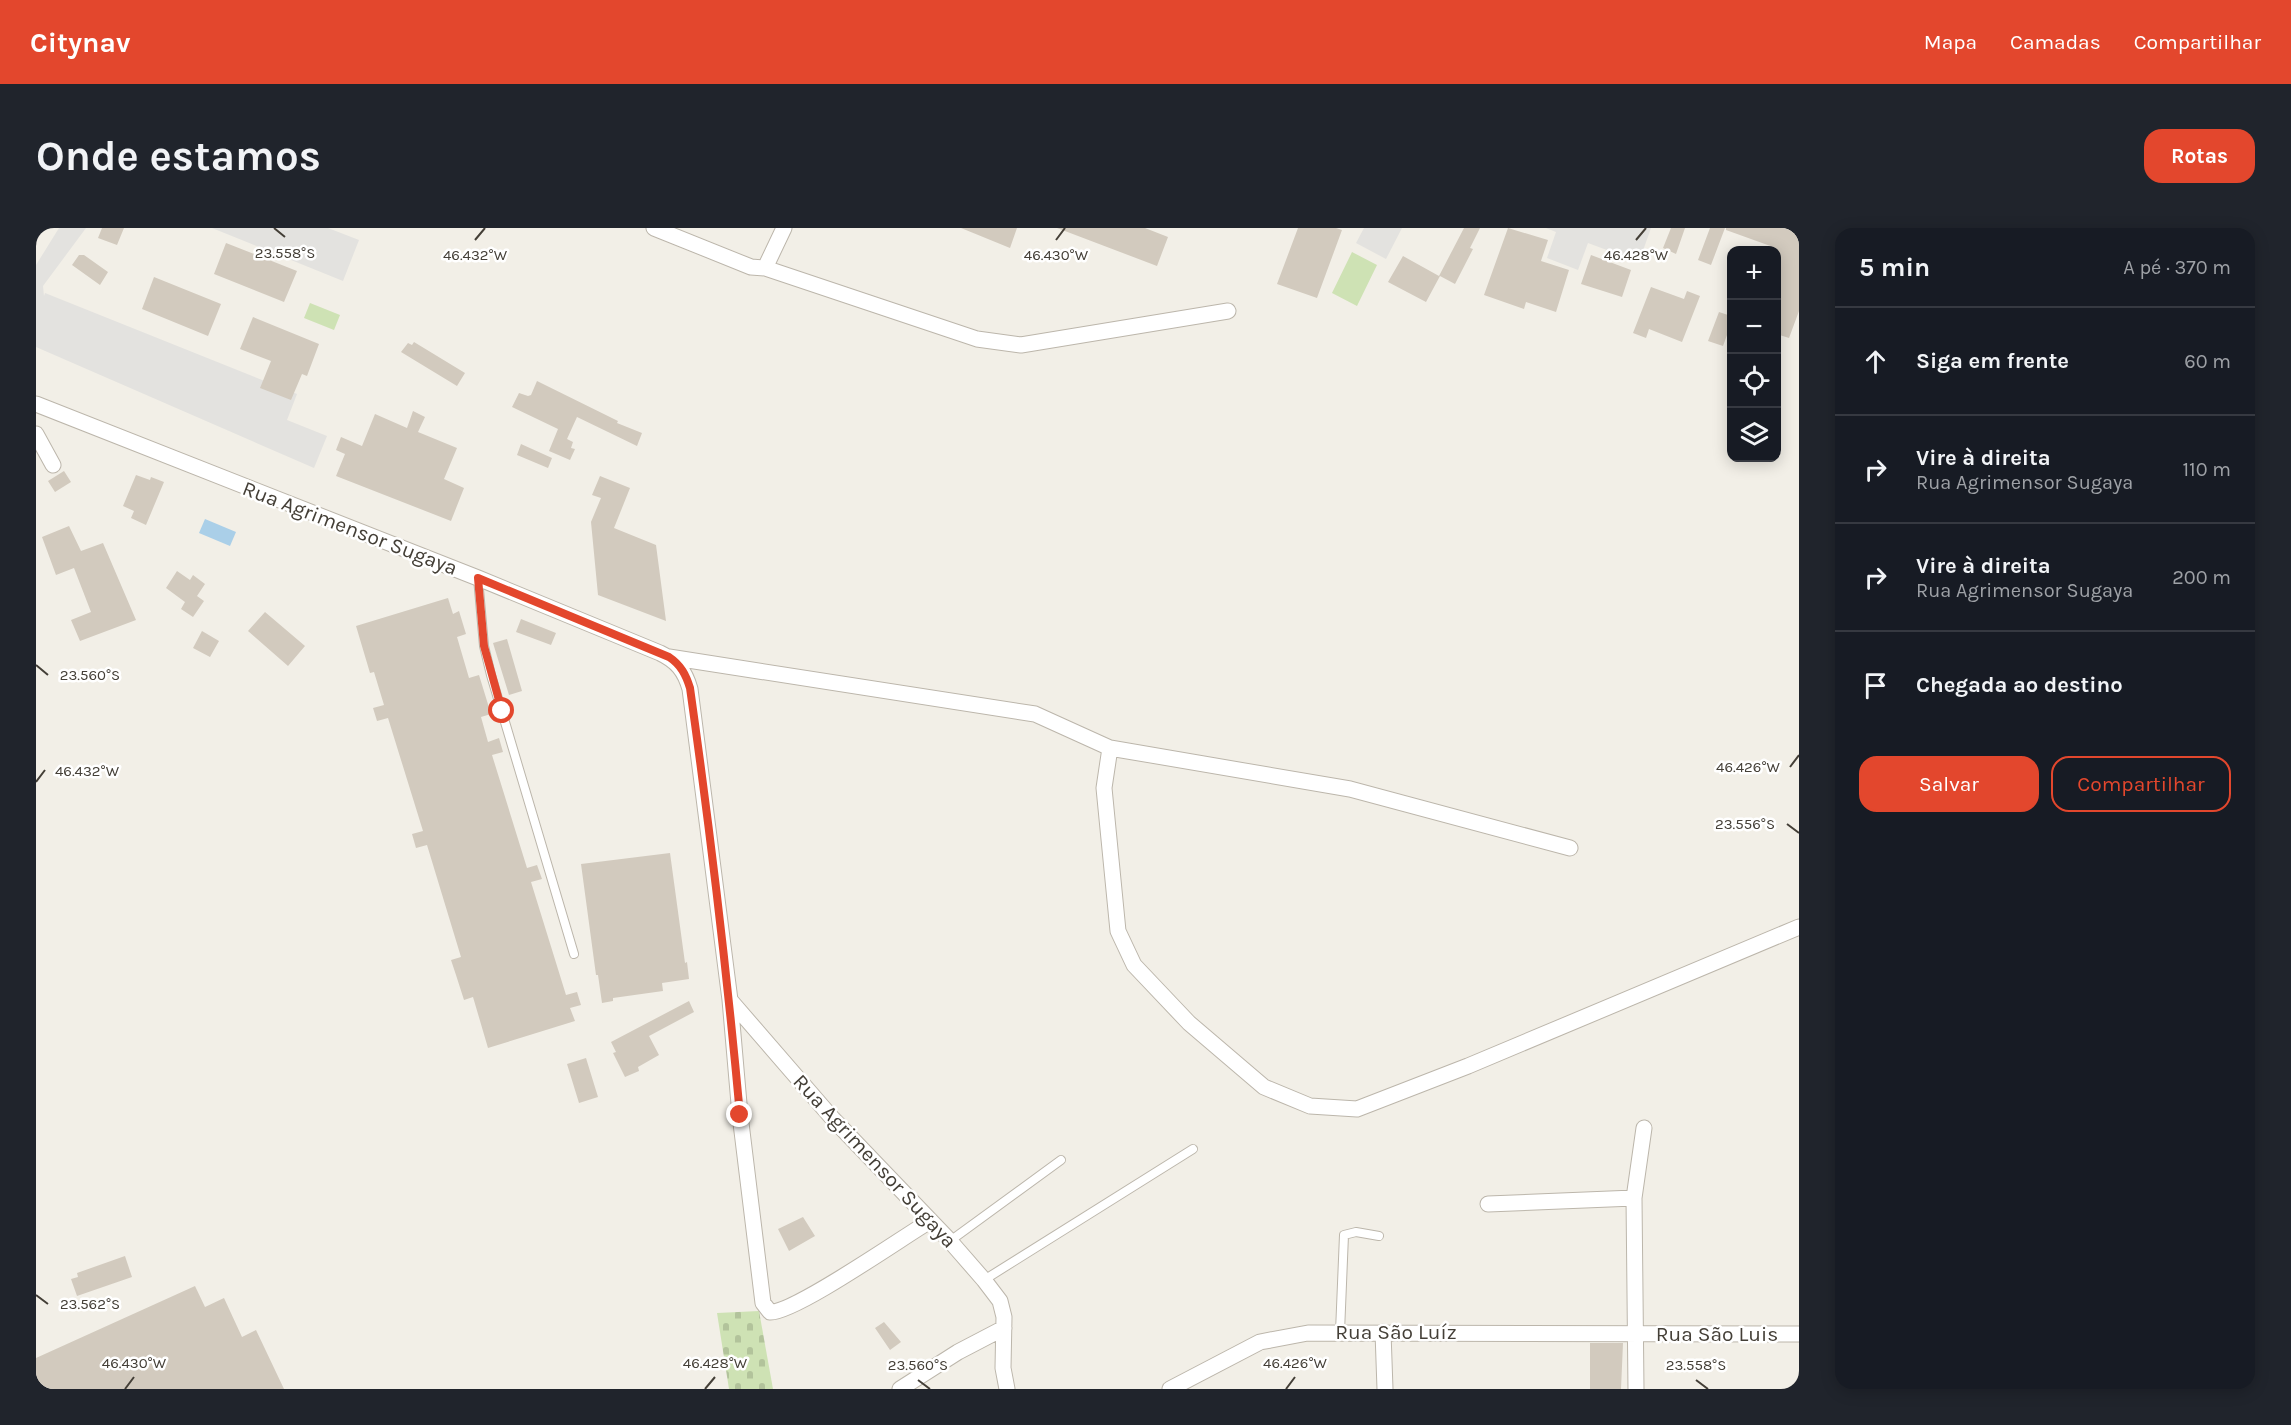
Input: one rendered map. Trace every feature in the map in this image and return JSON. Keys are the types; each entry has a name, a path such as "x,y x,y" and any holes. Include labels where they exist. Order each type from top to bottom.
{"street":[{"path":"654,228 751,267 765,268 977,339 1021,345 1228,311"},
{"path":"765,268 784,228"},
{"name":"Rua Agrimensor Sugaya","path":"36,404 478,578 669,657 679,665 690,688 730,1000 759,1286 763,1303 766,1308 774,1312 786,1309 930,1221"},
{"path":"36,434 53,465"},
{"path":"669,657 1035,714 1110,748 1350,789 1570,848"},
{"path":"1110,748 1104,788 1118,932 1134,964 1189,1023 1264,1087 1310,1106 1357,1109 1468,1066 1799,927"},
{"name":"Rua Agrimensor Sugaya","path":"730,1000 833,1119 950,1241 984,1280 1000,1301 1004,1328"},
{"path":"1636,1389 1634,1198 1644,1128"},
{"path":"1488,1204 1634,1198"},
{"path":"900,1389 958,1352 1004,1328 1003,1368 1007,1389"},
{"path":"1383,1332 1385,1389"},
{"name":"Rua São Luíz","path":"1170,1389 1260,1342 1308,1333 1636,1333"},
{"name":"Rua São Luis","path":"1636,1333 1799,1334"}],"lane":[{"path":"478,578 484,646 491,675 574,954"},
{"path":"984,1280 1193,1149"},
{"path":"950,1241 1061,1160"},
{"path":"1340,1332 1344,1235 1356,1232 1379,1236"}],"green space":[{"path":"1352,252 1377,265 1357,306 1332,293"},
{"path":"310,303 340,315 334,330 304,318"},
{"path":"759,1311 773,1389 729,1389 717,1313"}],"shaded area":[{"path":"59,228 86,228 43,286 44,296 45,293 297,394 287,420 327,436 314,468 36,347 36,265"},
{"path":"212,228 328,228 359,240 343,281"},
{"path":"1364,228 1402,228 1386,259 1356,243"},
{"path":"1546,228 1651,228 1639,262 1588,243 1578,270 1547,258 1556,232"}],"water":[{"path":"205,519 236,532 230,546 199,533"}],"building":[{"path":"102,228 124,228 117,245 98,238"},
{"path":"961,228 1017,228 1010,248"},
{"path":"1057,228 1145,228 1168,237 1157,266"},
{"path":"1298,228 1342,230 1317,298 1277,284"},
{"path":"1464,228 1480,228 1470,248 1473,249 1455,284 1440,276 1426,302 1388,282 1403,256 1439,276"},
{"path":"1508,228 1548,240 1541,261 1569,270 1556,312 1526,302 1524,309 1484,295"},
{"path":"1671,228 1685,228 1676,254 1663,248"},
{"path":"1710,228 1725,228 1711,265 1698,260"},
{"path":"1726,228 1799,228 1799,311 1789,338 1781,336 1781,246 1770,246 1726,230"},
{"path":"226,243 297,271 284,302 214,274"},
{"path":"79,255 84,255 108,272 100,285 72,265"},
{"path":"1591,255 1631,270 1622,297 1581,284"},
{"path":"154,277 221,304 208,336 142,309"},
{"path":"1651,287 1684,299 1687,291 1700,296 1682,342 1649,329 1646,338 1633,333"},
{"path":"1719,312 1727,315 1727,335 1723,346 1708,341"},
{"path":"253,317 319,344 307,376 302,374 291,400 260,388 271,361 240,349"},
{"path":"414,342 465,373 457,386 401,352 408,343 412,345"},
{"path":"537,381 618,421 617,423 642,433 637,446 577,417 567,439 573,442 571,448 575,449 570,460 549,451 558,429 512,407 519,393 531,395"},
{"path":"413,411 425,417 418,432 457,448 444,479 464,488 451,521 336,476 345,454 336,450 341,437 362,446 375,414 407,428"},
{"path":"521,444 552,458 548,468 517,455"},
{"path":"64,471 71,482 55,492 48,481"},
{"path":"136,475 164,482 146,525 131,518 134,511 123,506"},
{"path":"600,476 630,488 614,528 656,545 666,621 598,595 591,522 601,498 592,495"},
{"path":"69,526 81,551 103,543 136,620 80,641 71,620 91,612 74,568 56,575 42,537"},
{"path":"177,571 190,580 193,575 205,584 197,596 204,601 193,617 181,609 185,602 166,588"},
{"path":"448,598 453,614 459,611 466,634 457,637 469,678 479,675 491,714 481,717 488,742 499,738 503,752 492,755 527,868 537,865 542,879 531,882 566,995 577,992 581,1005 570,1008 575,1021 488,1048 473,997 464,1000 451,960 461,957 427,845 416,848 412,834 423,831 388,718 377,721 373,708 384,705 374,672 370,673 356,626"},
{"path":"265,612 305,646 288,666 248,631"},
{"path":"521,619 556,633 551,645 516,632"},
{"path":"202,631 219,641 210,657 193,648"},
{"path":"507,639 522,691 509,695 493,643"},
{"path":"670,853 689,979 662,983 663,991 613,998 613,1001 602,1003 581,864"},
{"path":"689,1001 694,1012 649,1036 659,1055 638,1067 639,1071 625,1077 613,1053 616,1052 611,1042"},
{"path":"586,1058 598,1097 579,1103 567,1064"},
{"path":"803,1217 815,1236 789,1251 778,1229"},
{"path":"125,1256 132,1277 77,1296 71,1279 78,1277 77,1273"},
{"path":"195,1286 205,1307 224,1298 242,1337 256,1330 284,1389 36,1389 36,1358"},
{"path":"884,1322 901,1342 890,1350 875,1328"},
{"path":"1590,1343 1623,1343 1621,1389 1590,1389"}],"route":[{"path":"502,711 484,646 478,578 669,657 679,665 686,676 690,688 705,794 730,1000 740,1115"}]}
